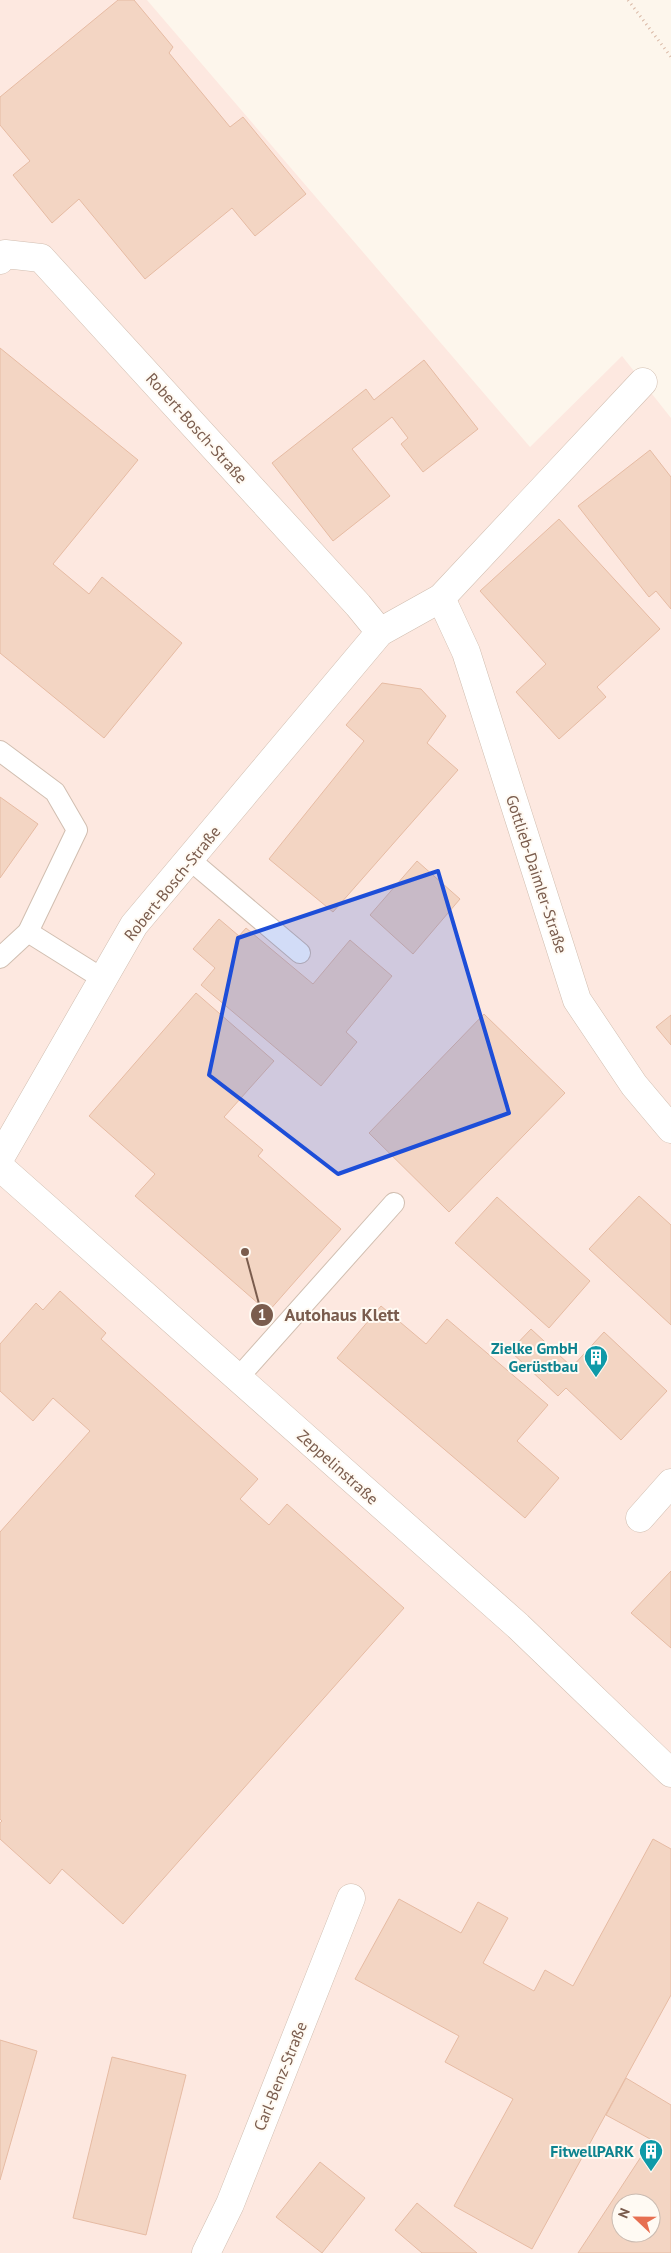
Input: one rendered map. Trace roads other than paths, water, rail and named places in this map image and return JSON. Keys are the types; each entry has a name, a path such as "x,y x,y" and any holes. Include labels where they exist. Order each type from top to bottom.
{"street":[{"name":"Robert-Bosch-Straße","path":"0,260 5,254 40,258 358,605 380,632"},
{"name":"Robert-Bosch-Straße","path":"0,1158 134,925 380,632 441,598 643,382"},
{"name":"Gottlieb-Daimler-Straße","path":"441,598 466,652 577,1000 634,1085 671,1129"},
{"name":"Zeppelinstraße","path":"0,1166 518,1626 671,1774"},
{"path":"640,1518 671,1483"},
{"name":"Carl-Benz-Straße","path":"206,2253 230,2204 350,1898"}],"lane":[{"path":"0,752 55,792 77,830 28,932 0,958"},
{"path":"189,859 300,953"},
{"path":"28,932 103,979"},
{"path":"238,1378 394,1203"}],"place":[{"name":"Autohaus Klett","path":"245,1252"},
{"name":"Zielke GmbH Gerüstbau","path":"596,1378"},
{"name":"FitwellPARK","path":"651,2172"}]}
